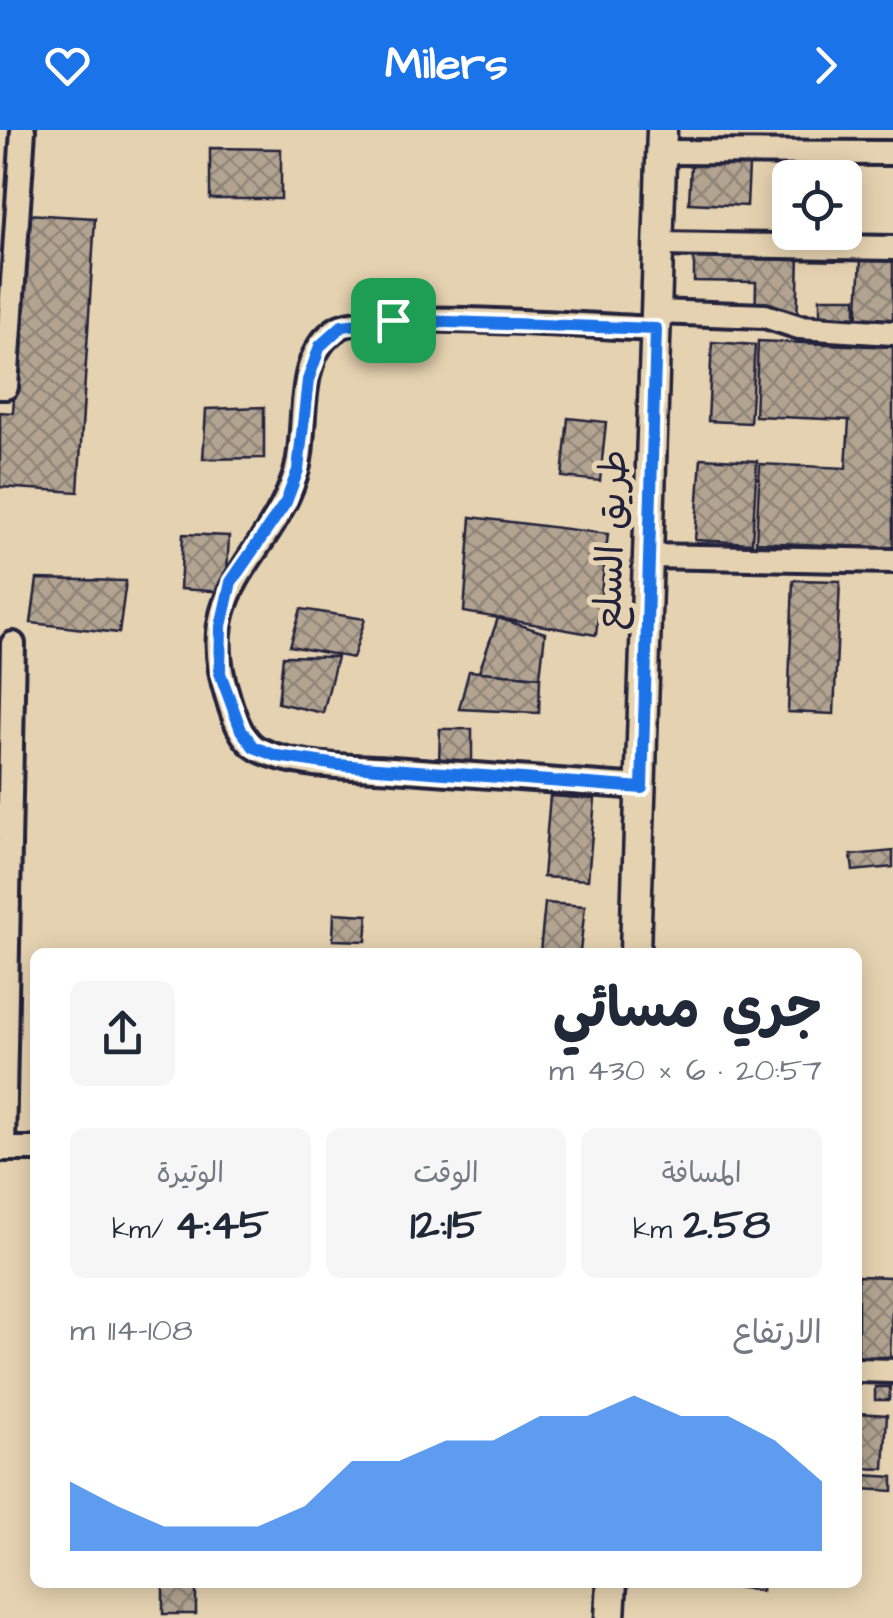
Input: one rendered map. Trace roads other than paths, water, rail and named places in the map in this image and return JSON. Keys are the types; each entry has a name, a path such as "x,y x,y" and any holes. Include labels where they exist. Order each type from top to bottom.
{"street":[{"path":"0,386 6,387 23,130"},
{"path":"661,141 893,153"},
{"name":"طريق السلع","path":"635,948 661,141"},
{"path":"658,244 893,248"},
{"path":"642,788 338,765 277,756 254,747 241,730 220,673 220,642 231,582 286,502 298,470 308,380 320,346 342,326 393,320 766,316 800,327 893,333"},
{"path":"649,556 893,561"},
{"path":"13,644 1,1149 30,1149"},
{"path":"862,1370 893,1371"},
{"path":"610,1618 612,1588"}]}
